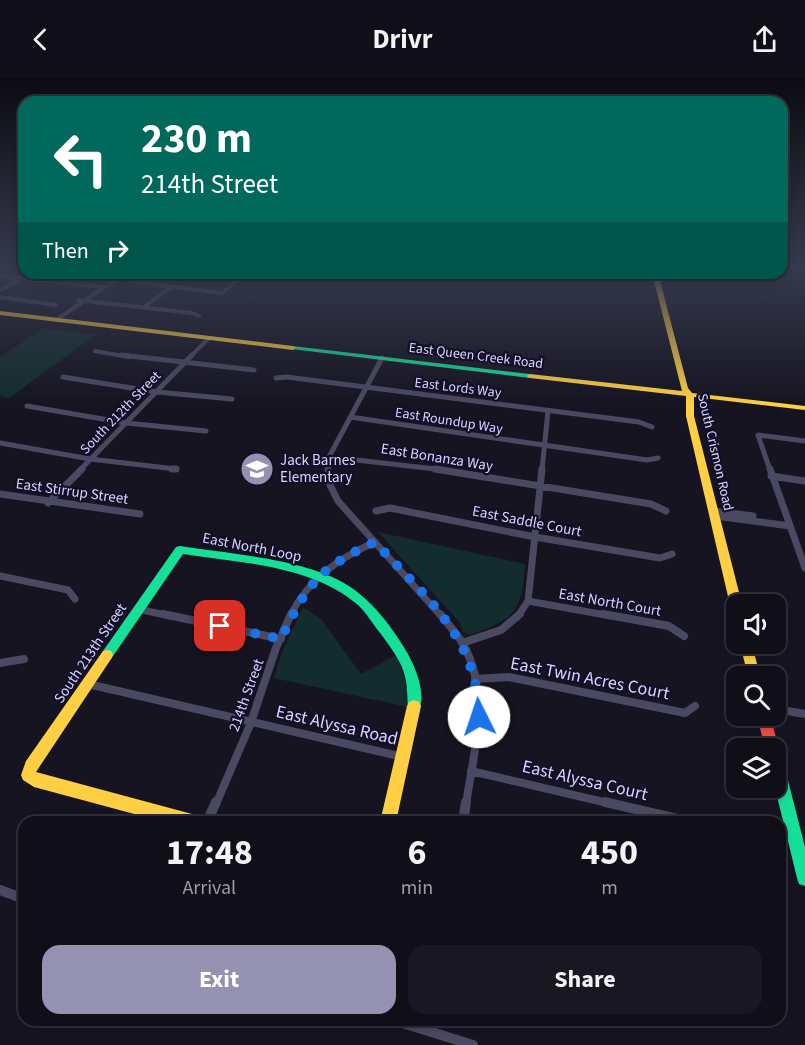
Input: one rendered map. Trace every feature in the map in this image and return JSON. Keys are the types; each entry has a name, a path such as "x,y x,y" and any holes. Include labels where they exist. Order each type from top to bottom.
{"street":[{"path":"53,320 62,313"},
{"path":"192,313 199,316"},
{"name":"South Crismon Road","path":"664,313 684,389 690,395 690,416 733,594"},
{"name":"East Queen Creek Road","path":"0,314 805,408"},
{"name":"South 212th Street","path":"48,503 209,338"},
{"path":"94,351 183,364 254,370"},
{"path":"382,358 329,457 327,471 329,484 338,501 437,610 462,643 476,679 479,717 464,816"},
{"path":"63,376 156,392 232,399"},
{"name":"East Lords Way","path":"276,378 287,377 639,422 652,427"},
{"path":"27,406 126,423 206,431"},
{"path":"462,643 494,633 511,624 522,614 528,601 548,411"},
{"name":"East Roundup Way","path":"350,417 647,460 658,458"},
{"path":"805,441 758,435 805,568"},
{"path":"0,443 90,459 176,469"},
{"name":"East Bonanza Way","path":"329,457 420,466 540,488 651,504 666,511"},
{"path":"771,476 805,481"},
{"name":"East Stirrup Street","path":"0,494 48,503 141,514"},
{"name":"East Saddle Court","path":"376,511 390,508 535,537 660,558 672,554"},
{"path":"714,513 789,524"},
{"name":"214th Street","path":"210,816 251,722 281,639 298,603 319,576 334,563 375,542"},
{"name":"East North Loop","path":"180,550 319,576 349,591 362,602 402,653 410,668 415,689 414,710 389,816"},
{"name":"South 213th Street","path":"169,816 34,780 28,775 180,550"},
{"path":"0,576 68,590 75,598"},
{"name":"East North Court","path":"528,601 669,626 684,636"},
{"path":"138,609 281,639"},
{"path":"0,663 24,659"},
{"name":"East Twin Acres Court","path":"476,679 509,677 685,713 695,706"},
{"name":"East Alyssa Road","path":"88,684 403,757"},
{"path":"786,711 805,714"},
{"name":"East Alyssa Court","path":"471,771 665,816"},
{"path":"785,798 805,878"},
{"path":"0,890 18,897"},
{"path":"433,1026 473,1045"}],"green space":[{"path":"44,328 95,335 9,398 0,396 0,357"},
{"path":"378,532 525,564 518,604 513,612 497,624 470,635 463,632 460,623"},
{"path":"303,607 321,619 361,674 396,655 408,693 408,707 274,678 282,652"}],"waterway":[{"path":"720,390 722,395"}],"traffic: fast":[{"path":"293,348 530,376"},
{"path":"107,655 180,550 251,560 302,571 346,590 363,603 394,643 409,668 414,706"},
{"path":"785,798 805,878"}],"traffic: slow":[{"path":"1,313 293,348"},
{"path":"665,313 684,389 690,395 690,416 733,594"},
{"path":"530,376 805,408"},
{"path":"748,654 752,666"},
{"path":"107,655 31,766 28,775 34,780 169,816"},
{"path":"389,816 414,706"}],"traffic: jam":[{"path":"766,726 770,738"}],"place":[{"name":"Jack Barnes Elementary","path":"257,469"}],"route":[{"path":"220,626 281,639 298,603 319,576 334,563 375,542 437,610 462,643 476,679 479,717"}]}
